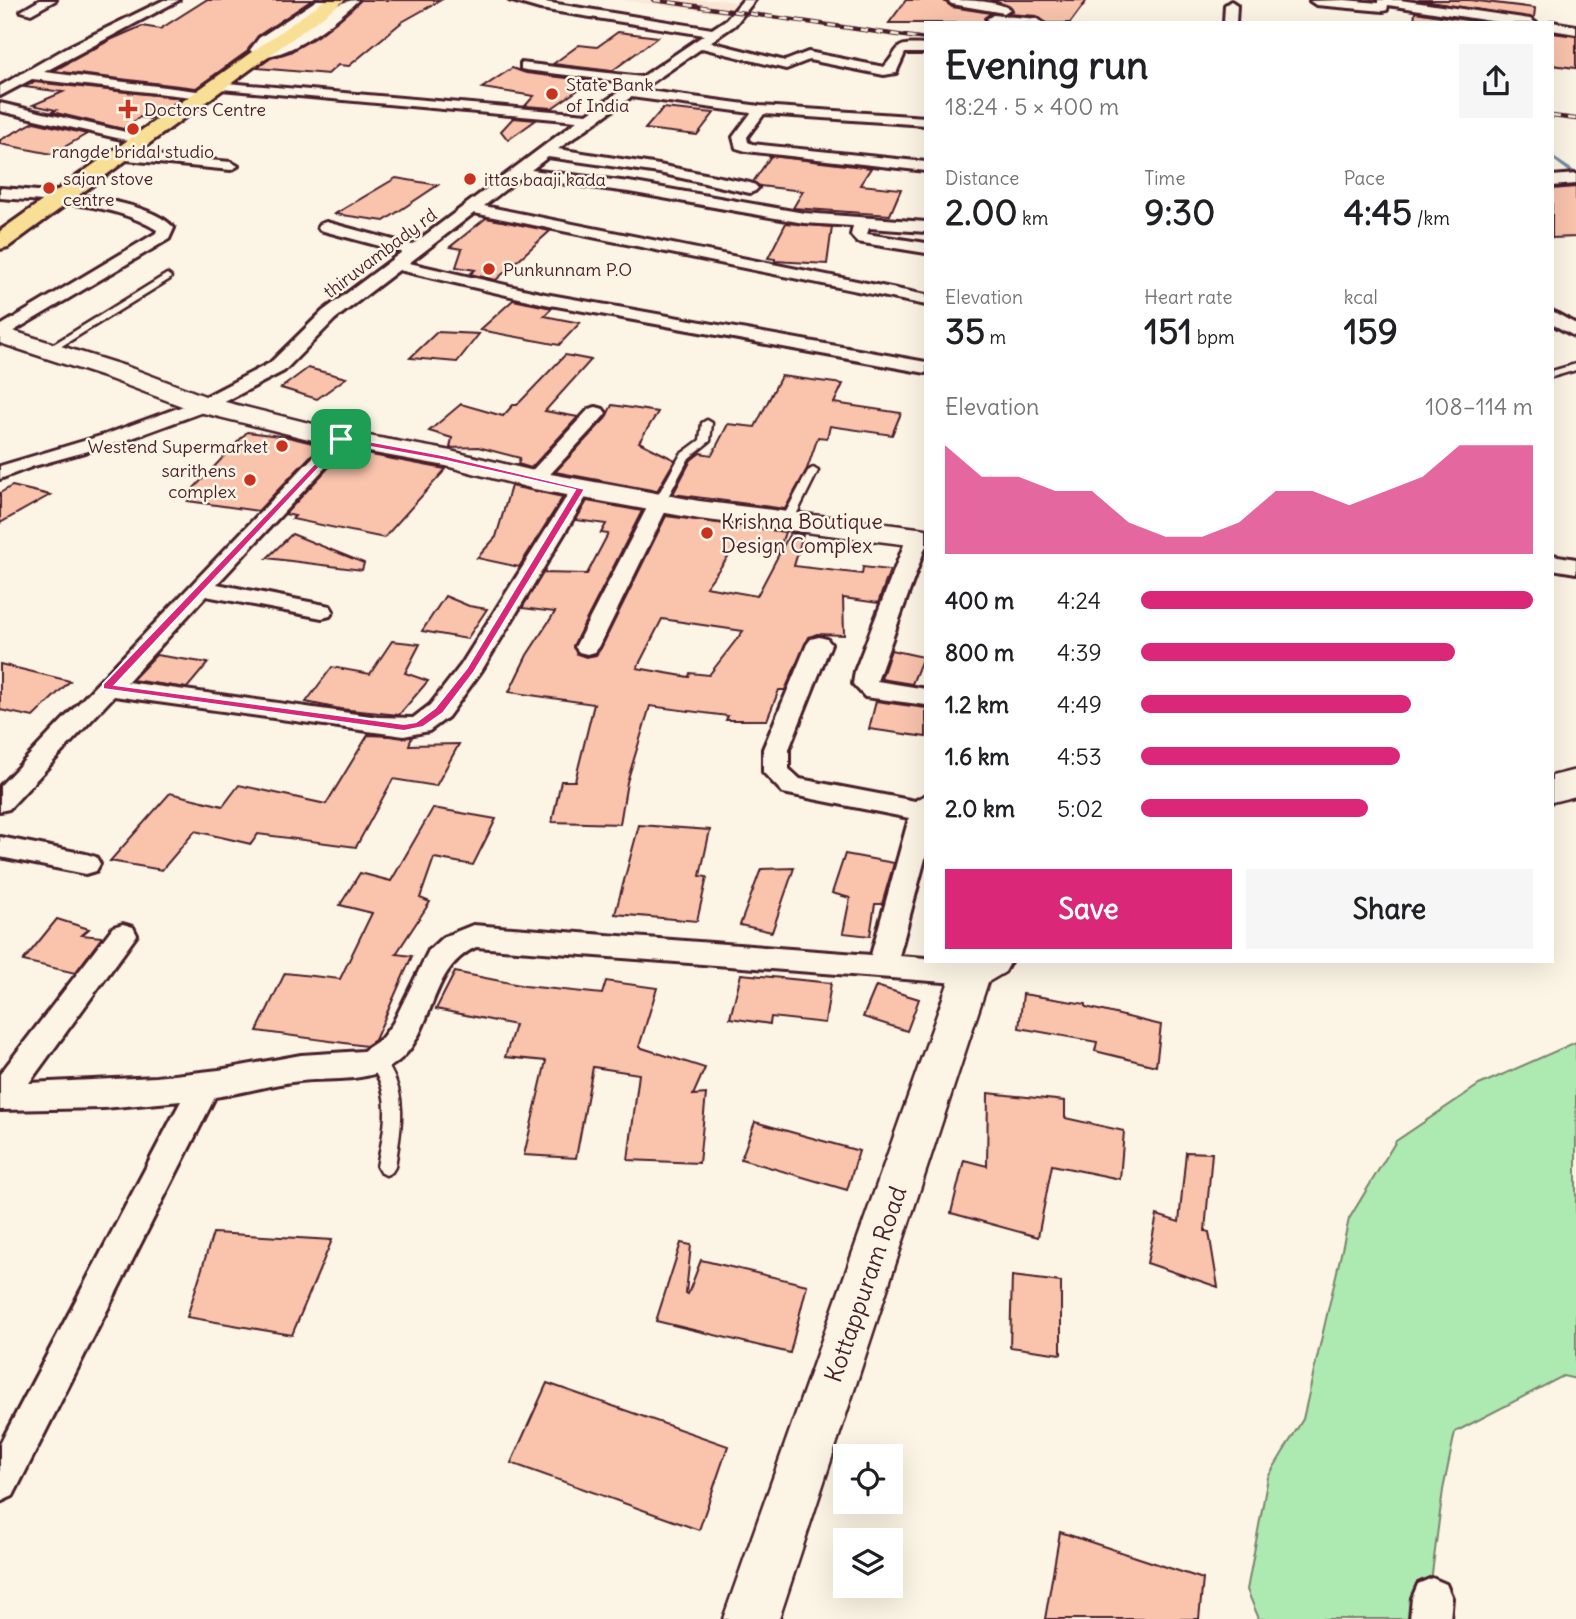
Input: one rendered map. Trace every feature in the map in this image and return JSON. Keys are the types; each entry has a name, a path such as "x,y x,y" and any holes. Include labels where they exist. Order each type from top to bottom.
{"main road":[{"path":"0,242 336,0"}],"street":[{"path":"27,11 50,0"},
{"path":"0,92 73,50 173,0"},
{"path":"325,0 263,41 256,50 261,54 274,52 293,43 352,0"},
{"path":"515,0 667,23 786,65 808,56 884,71 891,70 900,51 907,48 924,49"},
{"name":"thiruvambady rd","path":"0,473 27,462 114,438 204,405 277,367 329,315 590,118 742,12 743,0"},
{"path":"952,0 1008,4"},
{"path":"1315,1 1383,3 1515,21"},
{"path":"1383,3 1383,21"},
{"path":"991,21 1008,4"},
{"path":"1230,21 1231,5"},
{"path":"1554,26 1576,30"},
{"path":"526,66 644,81"},
{"path":"32,75 590,118"},
{"path":"627,92 760,110 924,121"},
{"path":"0,107 143,140"},
{"path":"760,110 740,137 741,145 924,167"},
{"path":"546,152 659,169 750,188"},
{"path":"121,156 231,166"},
{"path":"519,173 629,187 754,211 924,227"},
{"path":"1554,181 1576,179"},
{"path":"0,193 62,198 157,220 166,228 163,236 0,334"},
{"path":"473,208 696,252 811,279 924,300"},
{"path":"862,223 859,235 863,239 924,248"},
{"path":"326,227 416,251"},
{"path":"397,265 545,299 924,368"},
{"path":"1554,317 1576,332"},
{"path":"0,334 204,405 341,439 442,458 534,480 699,510 922,538 867,671 865,684 874,691 924,697"},
{"path":"534,480 596,413"},
{"path":"0,802 341,439"},
{"path":"107,687 378,725 404,728 419,724 439,711 470,670 581,489"},
{"path":"587,647 660,502"},
{"path":"1554,562 1576,566"},
{"path":"200,588 322,611"},
{"path":"819,644 776,749 776,772 793,787 924,808"},
{"path":"1554,788 1576,783"},
{"path":"882,967 924,812"},
{"path":"0,847 86,864"},
{"path":"0,1097 122,935"},
{"path":"0,1097 62,1097 205,1086 299,1069 356,1066 376,1060 403,1032 435,962 450,945 474,936 882,967 981,966"},
{"name":"Kottappuram Road","path":"751,1619 981,966"},
{"path":"0,1483 205,1086"}],"lane":[{"path":"49,351 167,277"},
{"path":"1554,373 1576,367"},
{"path":"660,502 685,456 705,441 707,422"},
{"path":"787,521 813,471"},
{"path":"376,1060 388,1077 395,1100 386,1167"}],"shaded area":[{"path":"621,0 722,0 741,3 726,14"}],"green space":[{"path":"1576,1042 1576,1379 1563,1376 1455,1432 1443,1490 1426,1619 1259,1619 1247,1590 1268,1477 1303,1419 1349,1219 1396,1141 1479,1085"}],"building":[{"path":"206,0 312,0 258,36 248,51 196,88 53,71 142,26 160,29"},
{"path":"361,0 441,0 402,22 349,66 338,65 328,74 257,68 323,32"},
{"path":"906,0 943,0 952,7 991,13 984,18 985,21 889,23"},
{"path":"990,0 1087,0 1071,21 1043,21 1037,16 1008,14 1013,10"},
{"path":"1418,0 1470,0 1535,8 1534,19"},
{"path":"1415,12 1472,21 1414,21"},
{"path":"618,32 658,37 612,71 553,64 579,45 597,47"},
{"path":"1554,33 1576,36 1576,68 1554,65"},
{"path":"512,68 526,73 591,81 552,108 525,106 534,96 482,88"},
{"path":"34,82 182,98 150,119 140,117 123,129 33,105 63,92 24,87"},
{"path":"663,108 714,113 697,135 645,129"},
{"path":"513,118 536,120 508,140 501,131"},
{"path":"34,122 87,134 52,154 0,144 0,140"},
{"path":"771,156 871,168 860,185 901,189 890,215 793,208 803,191 760,186 753,182"},
{"path":"396,178 438,185 384,221 335,214"},
{"path":"1576,187 1576,237 1554,238 1554,189"},
{"path":"486,218 550,231 496,280 470,274 475,270 456,267 462,249 450,247"},
{"path":"786,223 832,227 827,264 775,261 768,258"},
{"path":"513,300 552,308 544,316 580,323 559,345 480,330"},
{"path":"437,332 479,334 457,362 410,358"},
{"path":"565,355 591,360 545,411 578,417 531,468 518,464 520,458 478,447 450,448 452,438 429,431 461,404 503,416"},
{"path":"308,368 346,378 317,399 281,388"},
{"path":"781,376 843,384 834,403 901,413 892,435 830,426 827,438 818,437 807,469 785,509 673,494 691,460 700,453 712,455 728,424 755,427"},
{"path":"612,405 658,412 639,442 675,460 657,491 555,472 605,419"},
{"name":"sarithens complex","path":"247,432 288,437 321,445 258,511 188,501 199,490 192,490"},
{"path":"345,450 446,469 384,538 292,519 295,516 285,514"},
{"path":"12,486 50,495 0,523 0,493"},
{"path":"511,486 563,497 519,567 477,558 496,537"},
{"path":"587,501 642,511 573,646 577,654 586,657 596,655 601,648 666,516 785,532 778,553 736,546 706,587 757,596 790,533 803,535 794,566 862,574 863,567 890,570 878,603 843,598 844,635 817,634 809,637 785,690 779,690 767,720 726,720 728,716 650,706 627,782 620,824 552,822 561,781 575,781 594,704 509,692 527,655 555,612 522,608 543,573 587,574 608,534 601,533 606,524 576,520","holes":["662,619 743,631 709,675 690,673 689,677 637,668"]},
{"path":"292,534 364,563 362,570 267,558"},
{"path":"445,596 469,606 487,609 467,639 422,631"},
{"path":"392,641 420,644 405,673 428,681 399,715 340,709 306,702 332,667 370,674"},
{"path":"891,650 923,657 912,684 881,679"},
{"path":"156,655 208,663 187,688 132,680"},
{"path":"0,664 70,681 33,717 0,710"},
{"path":"876,701 924,708 924,737 869,729"},
{"path":"368,735 412,737 409,745 459,744 436,786 393,779 356,847 258,834 251,844 195,831 162,870 110,861 170,793 223,806 239,785 326,804"},
{"path":"433,808 496,819 473,865 434,858 420,898 430,902 396,954 412,956 375,1040 366,1046 257,1031 285,973 340,979 372,913 340,905 360,873 391,881"},
{"path":"639,825 710,830 700,876 707,877 697,921 615,914"},
{"path":"845,854 894,863 882,904 875,904 870,936 843,933 850,898 832,893"},
{"path":"794,868 772,932 740,925 761,869"},
{"path":"57,919 89,929 82,935 102,937 75,973 23,961"},
{"path":"455,972 525,986 602,994 606,981 657,988 639,1047 705,1068 693,1095 706,1094 699,1163 628,1160 639,1074 593,1067 576,1158 524,1155 546,1061 505,1057 515,1025 436,1009"},
{"path":"741,974 831,983 825,1023 771,1017 770,1024 730,1018"},
{"path":"876,986 919,999 907,1031 863,1017"},
{"path":"1023,994 1086,1004 1086,1007 1161,1025 1156,1066 1095,1051 1097,1042 1019,1028"},
{"path":"988,1093 1065,1101 1065,1118 1124,1131 1120,1179 1052,1165 1038,1237 951,1213 964,1160 987,1166"},
{"path":"755,1122 859,1151 847,1190 741,1159"},
{"path":"1186,1152 1212,1153 1205,1231 1209,1232 1218,1287 1147,1263 1157,1215 1179,1222"},
{"path":"213,1233 332,1240 292,1335 187,1317"},
{"path":"681,1243 691,1245 688,1294 701,1260 807,1285 790,1353 656,1321"},
{"path":"1012,1276 1061,1282 1061,1354 1010,1347"},
{"path":"547,1383 728,1446 699,1530 511,1463"},
{"path":"1060,1532 1203,1579 1199,1619 1045,1619"}],"waterway":[{"path":"1554,158 1574,173"}],"railway":[{"path":"654,0 924,39"},
{"path":"1554,116 1576,119"}],"place":[{"name":"State Bank of India","path":"552,94"},
{"name":"Doctors Centre","path":"128,109"},
{"name":"rangde bridal studio","path":"133,129"},
{"name":"ittas baaji kada","path":"470,179"},
{"name":"sajan stove centre","path":"49,188"},
{"name":"Punkunnam P.O","path":"489,269"},
{"name":"Westend Supermarket","path":"282,446"},
{"name":"sarithens complex","path":"250,480"},
{"name":"Krishna Boutique Design Complex","path":"707,533"}],"route":[{"path":"341,439 581,489 470,670 439,711 419,724 404,728 107,687 200,588 341,439"}]}
